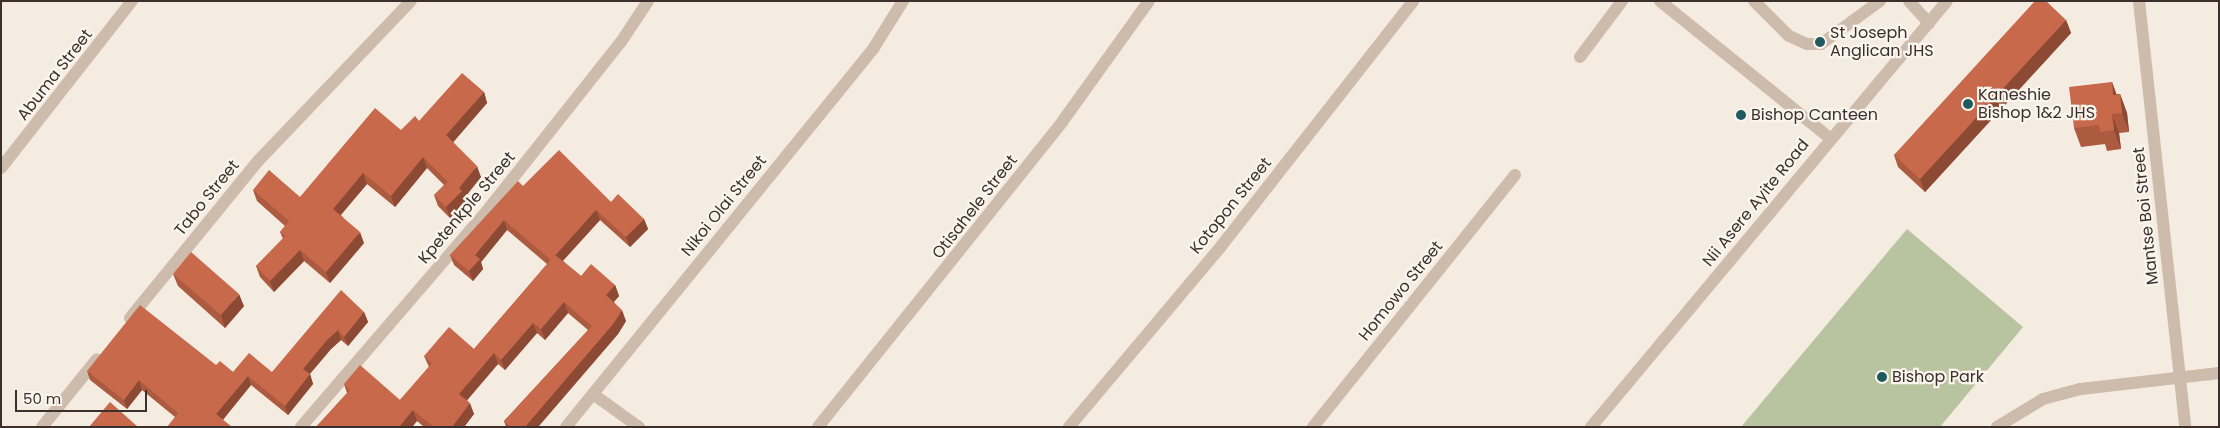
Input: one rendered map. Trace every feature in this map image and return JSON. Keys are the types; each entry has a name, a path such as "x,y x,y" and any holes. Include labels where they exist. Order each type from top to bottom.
{"street":[{"name":"Abuma Street","path":"1,168 132,1"},
{"name":"Tabo Street","path":"122,328 259,160 411,1"},
{"name":"Kpetenkple Street","path":"301,427 490,207 621,42 648,1"},
{"name":"Nikoi Olai Street","path":"566,427 873,48 903,1"},
{"name":"Otisahele Street","path":"818,427 1062,122 1149,1"},
{"name":"Kotopon Street","path":"1070,427 1222,244 1413,1"},
{"path":"1580,57 1622,1"},
{"path":"1660,1 1830,138"},
{"path":"1754,1 1789,36 1806,44 1821,44 1880,1"},
{"path":"1909,1 1929,23"},
{"name":"Nii Asere Ayite Road","path":"1592,427 1830,138 1947,1"},
{"name":"Mantse Boi Street","path":"2138,1 2186,427"},
{"name":"Homowo Street","path":"1313,427 1515,175"},
{"path":"42,427 104,351"},
{"path":"1997,427 2043,399 2081,388 2219,373"},
{"path":"593,394 639,427"}],"green space":[{"name":"Bishop Park","path":"1907,229 2023,327 1940,427 1741,427"}],"building":[{"path":"2035,1 2046,1 2066,20 1920,179 1894,155"},
{"path":"462,73 484,92 446,135 477,166 459,188 462,191 446,207 434,195 448,182 423,157 391,196 363,173 333,209 360,232 326,272 300,250 270,281 256,266 285,236 280,232 289,221 253,190 269,170 300,197 375,108 401,130 415,116 419,121"},
{"path":"2112,82 2113,95 2120,94 2122,113 2112,114 2114,130 2100,132 2099,125 2074,128 2069,87"},
{"path":"559,150 611,202 618,194 644,219 626,237 596,210 551,260 504,220 475,255 480,259 469,271 450,255 518,181 523,186"},
{"path":"191,252 239,294 221,315 173,274"},
{"path":"555,255 581,276 591,264 615,285 606,295 622,310 614,323 525,427 511,427 504,421 592,326 564,302 541,329 533,323 501,360 494,353 459,394 470,403 452,427 434,427 413,410 399,427 316,427 350,390 344,384 360,365 400,400 432,363 424,356 449,327 474,349"},
{"path":"341,290 364,312 344,337 338,330 327,340 303,369 310,374 285,406 248,376 216,414 232,427 167,427 178,413 139,380 124,400 87,371 140,305 216,365 220,361 233,372 249,353 272,372"},
{"path":"110,402 138,427 89,427"}],"place":[{"name":"St Joseph Anglican JHS","path":"1820,42"},
{"name":"Kaneshie Bishop 1&2 JHS","path":"1968,104"},
{"name":"Bishop Canteen","path":"1741,115"},
{"name":"Bishop Park","path":"1882,377"}]}
